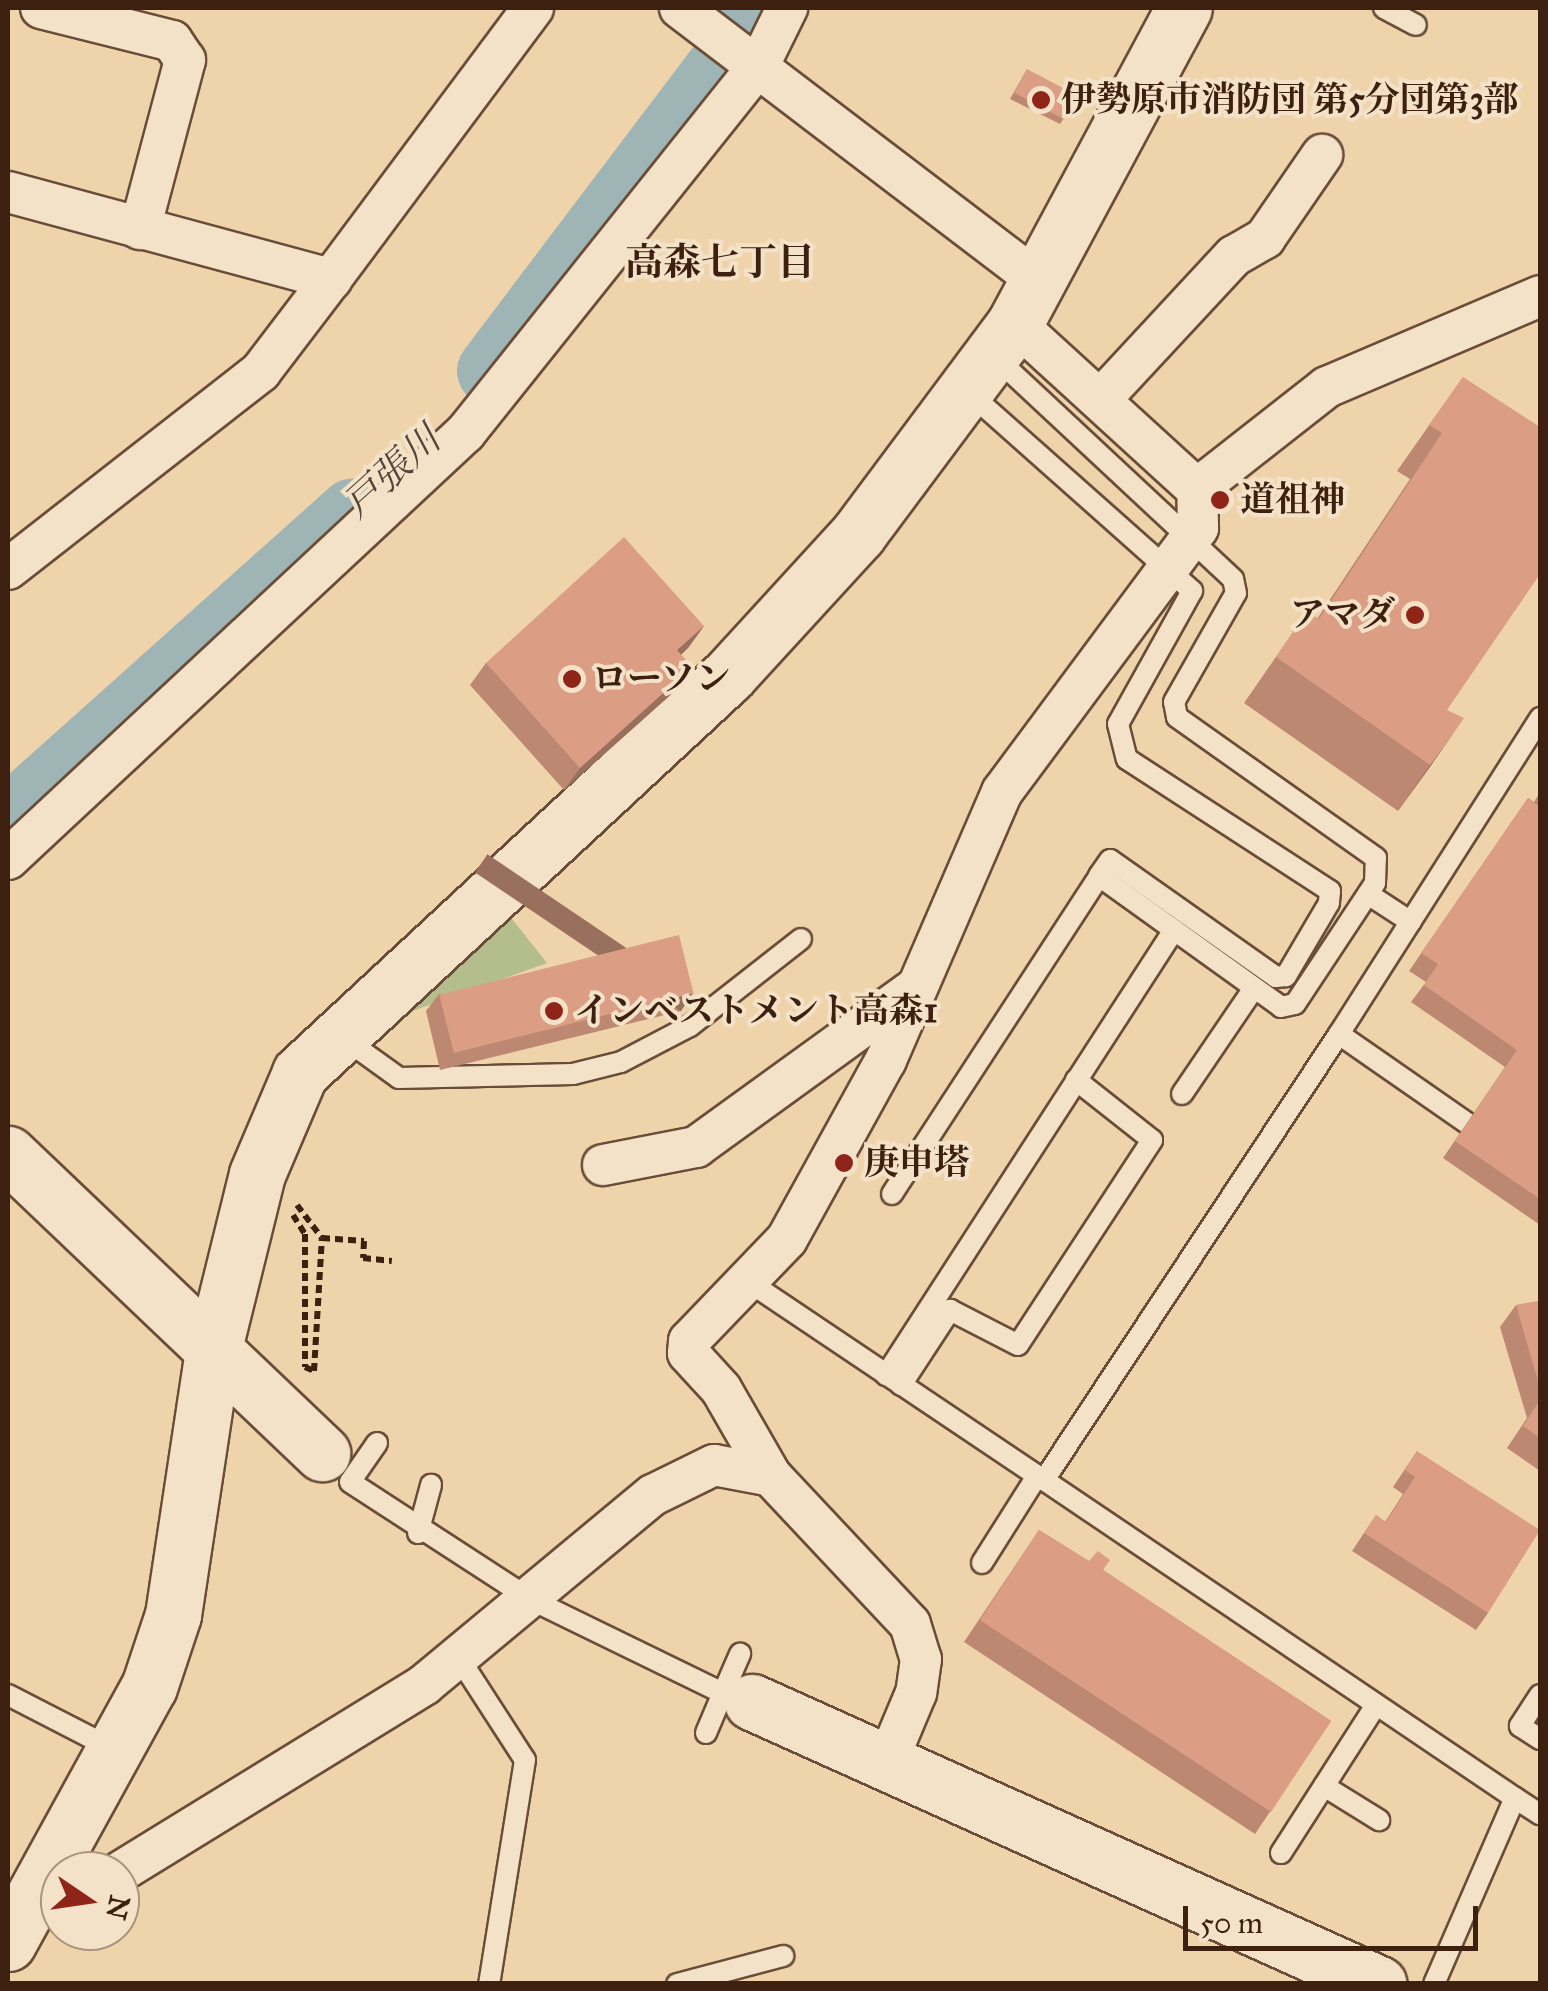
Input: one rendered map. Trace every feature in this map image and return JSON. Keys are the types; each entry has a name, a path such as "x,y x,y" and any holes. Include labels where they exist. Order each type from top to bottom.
{"street":[{"path":"41,8 172,41 185,60 140,229"},
{"path":"8,569 261,371 533,8"},
{"path":"680,8 759,65 1003,337 1100,400 1197,489"},
{"path":"8,858 466,432 759,65 788,8"},
{"path":"69,1851 117,1751 173,1615 212,1356 255,1181 280,1108 337,1033 728,676 858,534 1003,337 1184,8"},
{"path":"1100,400 1234,256 1264,238 1322,155"},
{"path":"8,192 331,280"},
{"path":"887,1762 916,1693 921,1659 910,1624 771,1476 721,1389 688,1353 788,1239 920,985 1002,792 1179,554 1197,489 1327,387 1540,296"},
{"path":"603,1165 696,1147 920,985"},
{"path":"8,1154 212,1356 322,1453"},
{"path":"140,1859 459,1658 652,1495 714,1465 771,1476"},
{"path":"738,1683 887,1762 1379,1984"},
{"path":"8,1943 40,1903"}],"lane":[{"path":"1384,8 1416,25"},
{"path":"1003,337 1179,554 1236,592 1174,702 1178,718 1364,842 1376,858 1368,894 1295,1004 1281,1007 1099,876"},
{"path":"892,1194 1110,860 1276,977 1286,976 1329,903 1330,891 1127,759 1118,724 1189,606 1192,591 1179,554 1003,337"},
{"path":"982,1563 1339,1034 1540,718"},
{"path":"1368,894 1410,922"},
{"path":"894,1380 1076,1080 1174,930"},
{"path":"337,1033 400,1078 573,1074 621,1062 690,1026 801,940"},
{"path":"1182,1094 1254,988"},
{"path":"1339,1034 1466,1123"},
{"path":"894,1380 950,1310 1018,1345 1152,1140 1076,1080"},
{"path":"749,1282 1540,1814"},
{"path":"378,1443 350,1482 418,1533 530,1599 738,1683 706,1732"},
{"path":"418,1533 431,1485"},
{"path":"459,1658 525,1760 489,1984"},
{"path":"8,1695 117,1751"},
{"path":"1540,1695 1520,1726 1540,1739"},
{"path":"1281,1854 1376,1704"},
{"path":"1324,1786 1379,1820"},
{"path":"1434,1984 1516,1798"},
{"path":"677,1984 783,1956"}],"path":[{"path":"255,1181 305,1234 304,1367 314,1371 322,1238 364,1242 363,1258 392,1261"}],"green space":[{"path":"508,914 547,963 404,1014"}],"building":[{"name":"伊勢原市消防団 第5分団第3部","path":"1027,69 1076,95 1063,119 1014,93"},
{"name":"アマダ","path":"1463,377 1540,427 1540,574 1447,710 1464,718 1430,765 1276,657 1307,612 1319,619 1442,433 1429,425"},
{"name":"ローソン","path":"624,537 704,626 677,650 692,667 580,768 486,663"},
{"path":"1528,798 1540,807 1540,1199 1455,1141 1517,1050 1424,985 1438,964 1421,953"},
{"name":"インベストメント高森1","path":"679,935 694,993 454,1053 439,995"},
{"path":"1540,1301 1540,1388 1516,1305"},
{"path":"1540,1400 1540,1438 1523,1426"},
{"path":"1417,1451 1540,1530 1488,1613 1364,1533 1376,1515 1386,1522 1415,1477 1405,1470"},
{"path":"1039,1530 1089,1561 1098,1551 1110,1560 1103,1570 1331,1721 1271,1812 980,1620"}],"waterway":[{"name":"戸張川","path":"745,28 756,8"},
{"name":"戸張川","path":"492,371 720,69"},
{"name":"戸張川","path":"8,822 353,513"}],"place":[{"name":"伊勢原市消防団 第5分団第3部","path":"1041,100"},
{"name":"道祖神","path":"1220,500"},
{"name":"アマダ","path":"1415,615"},
{"name":"ローソン","path":"572,679"},
{"name":"インベストメント高森1","path":"554,1011"},
{"name":"庚申塔","path":"844,1163"}],"district":[{"name":"高森七丁目","path":"720,263"}]}
